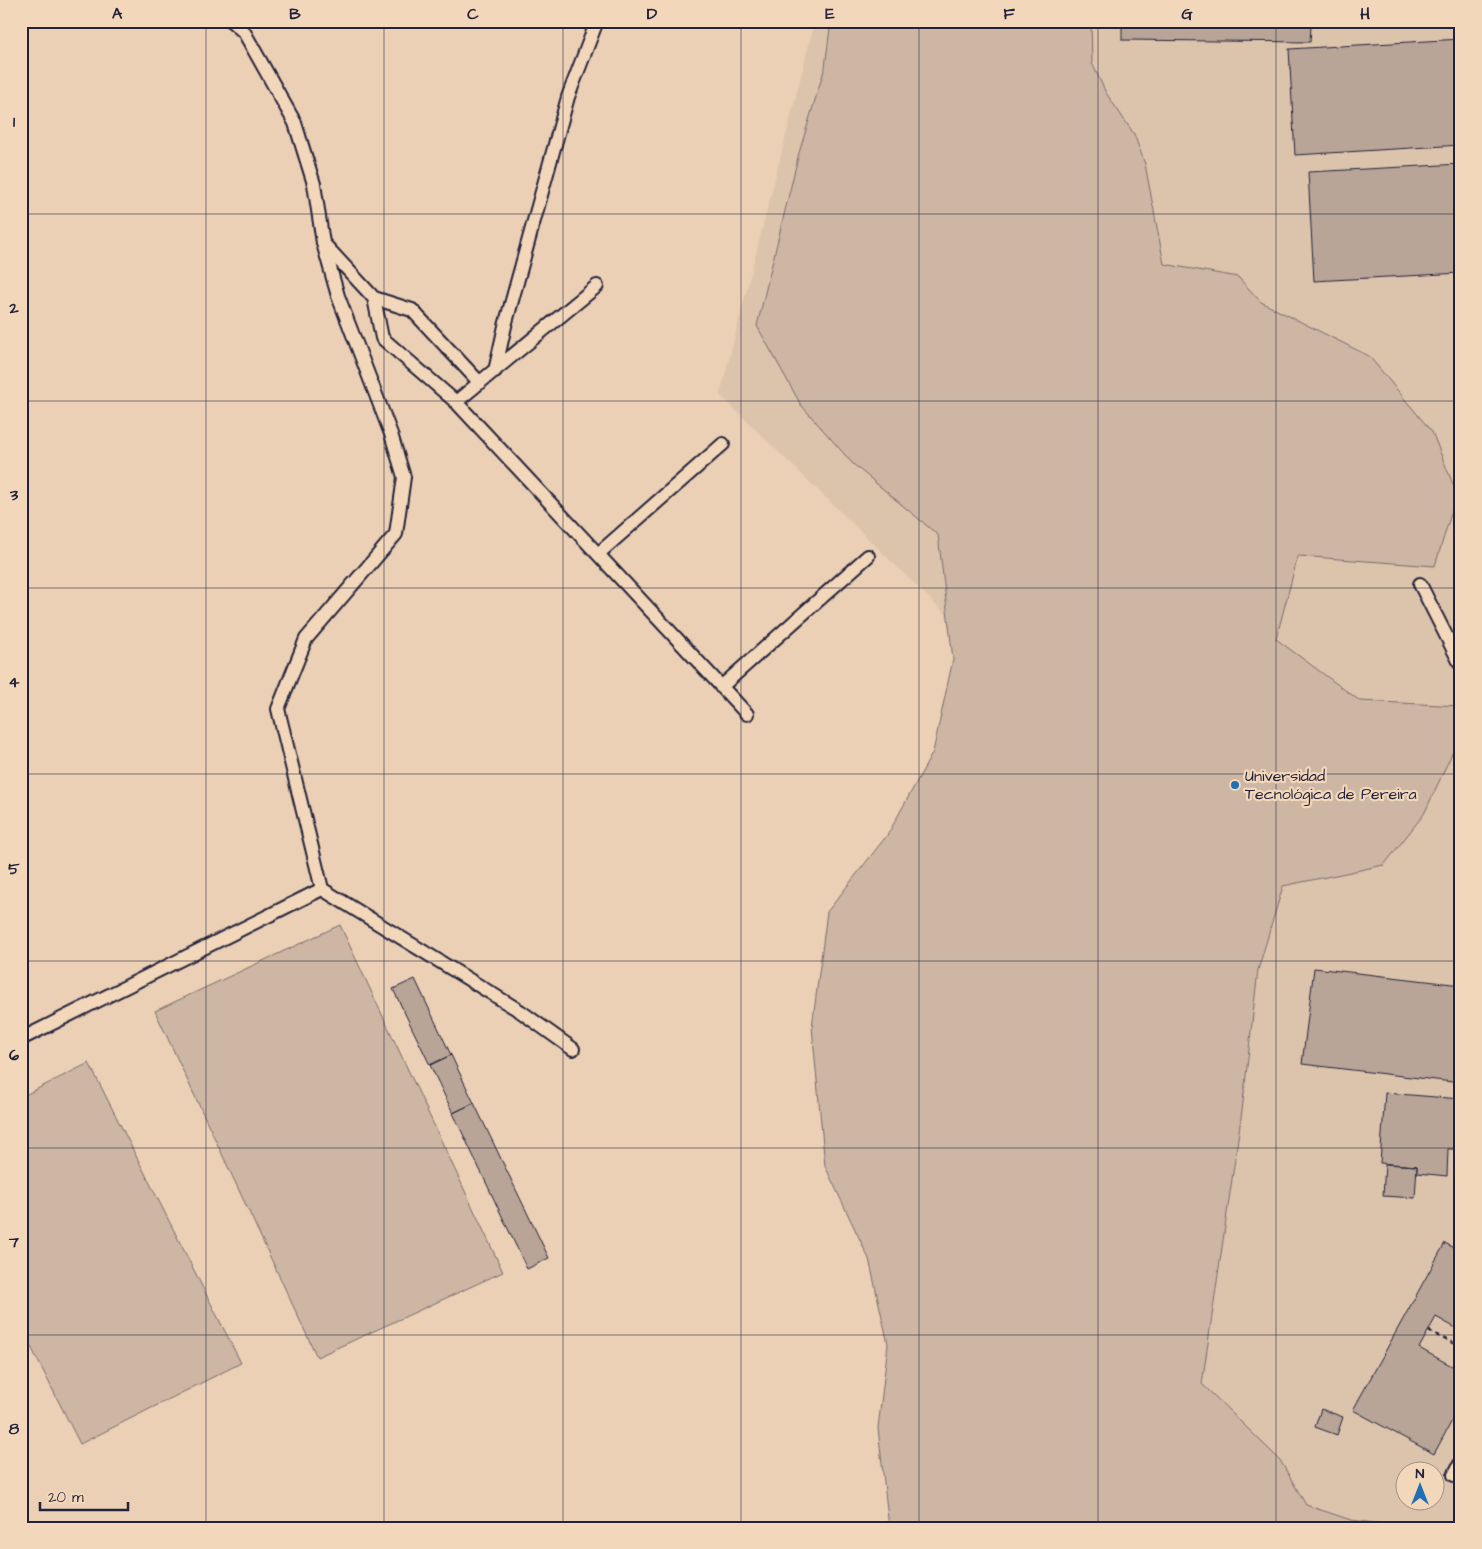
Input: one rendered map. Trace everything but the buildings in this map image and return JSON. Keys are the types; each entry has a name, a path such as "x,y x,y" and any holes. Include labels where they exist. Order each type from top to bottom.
{"lane":[{"path":"230,21 244,32 295,123 314,184 324,244 338,296 391,434 404,477 396,534 306,639 278,709 322,889 520,1011 573,1049"},
{"path":"495,371 504,326 568,97 597,21"},
{"path":"324,244 374,298 412,310 480,383"},
{"path":"456,402 597,286"},
{"path":"374,298 382,338 456,402 747,714"},
{"path":"598,554 723,444"},
{"path":"722,687 868,556"},
{"path":"1420,584 1461,665"},
{"path":"21,1039 322,889"},
{"path":"1454,1475 1461,1462"}],"path":[{"path":"1429,1330 1461,1347"}],"shaded area":[{"name":"Universidad Tecnológica de Pereira","path":"815,21 1461,21 1461,1528 1127,1528 1001,820 962,630 720,395"},
{"name":"Universidad Tecnológica de Pereira","path":"831,21 1091,21 1092,63 1106,93 1134,134 1145,164 1164,264 1238,277 1261,302 1369,356 1432,432 1457,494 1435,566 1298,556 1276,639 1360,701 1461,706 1461,734 1424,814 1384,865 1283,886 1258,970 1242,1111 1202,1384 1280,1460 1306,1505 1351,1520 1391,1525 1394,1528 889,1528 878,1428 888,1344 869,1259 825,1166 812,1027 827,912 888,834 933,752 953,659 938,535 853,464 801,405 757,326 799,153 825,67"},
{"path":"340,925 503,1272 317,1357 155,1011"},
{"path":"89,1063 241,1363 80,1444 21,1327 21,1097"}],"place":[{"name":"Universidad Tecnológica de Pereira","path":"1235,785"}]}
